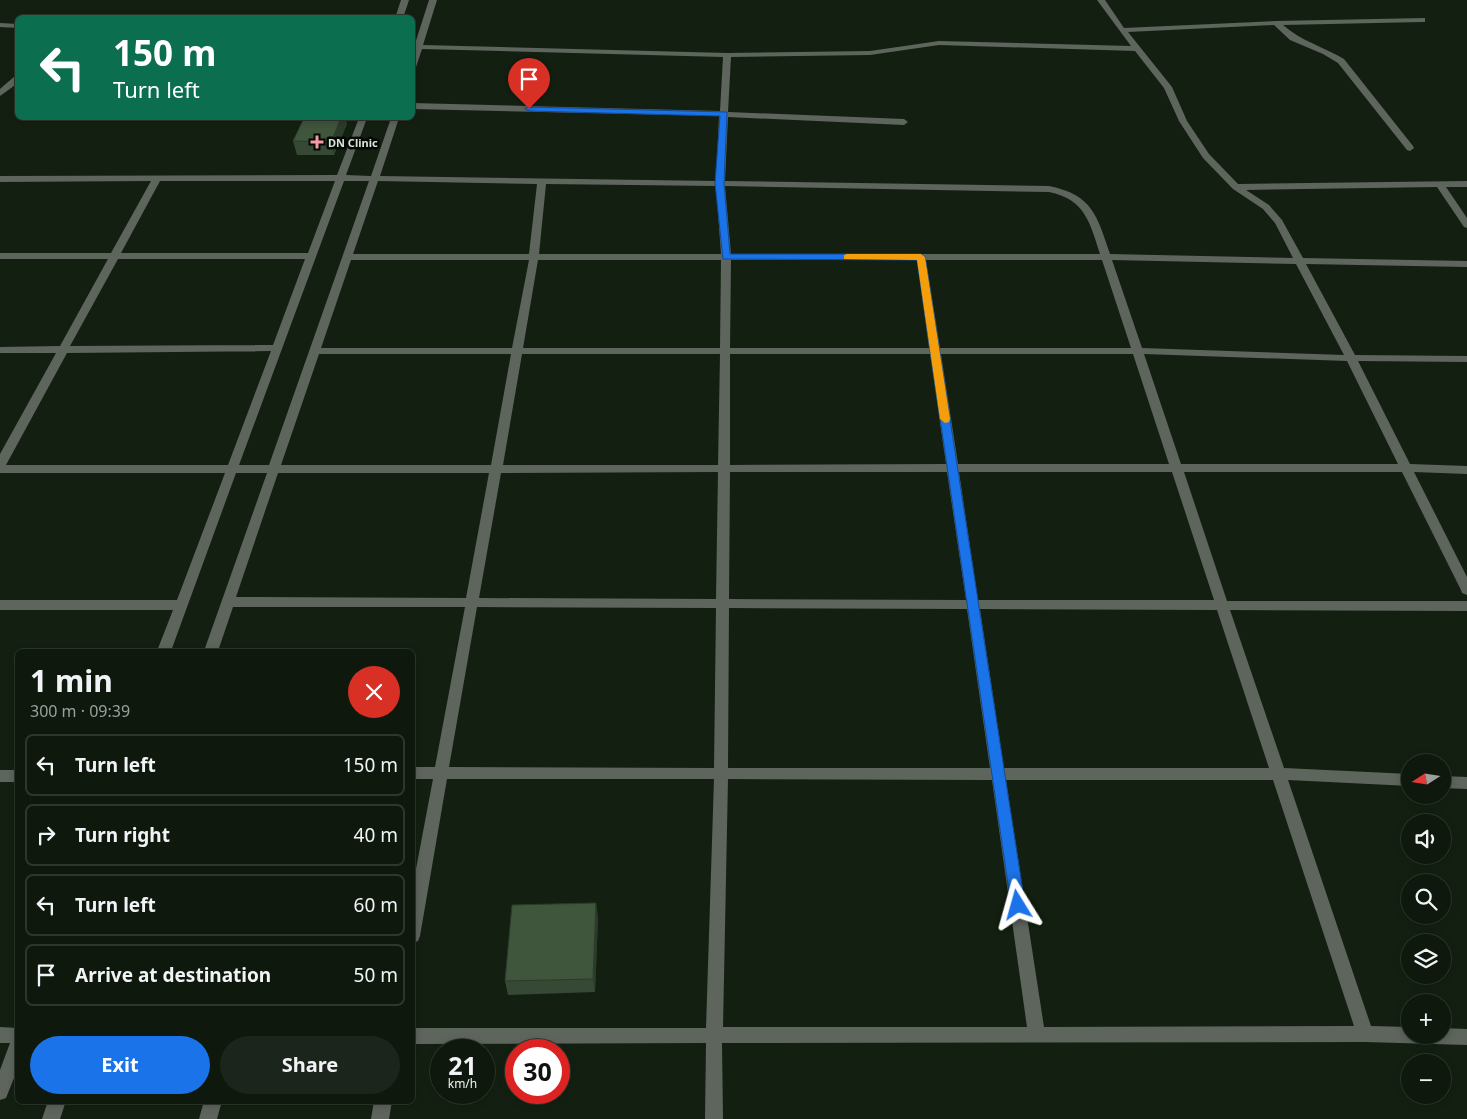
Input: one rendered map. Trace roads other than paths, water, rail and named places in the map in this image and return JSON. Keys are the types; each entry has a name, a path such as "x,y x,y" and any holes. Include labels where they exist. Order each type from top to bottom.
{"street":[{"path":"400,15 405,0"},
{"path":"415,58 433,0"},
{"path":"1101,0 1122,30 1168,87 1183,122 1206,156 1236,187 1266,207 1279,222 1351,358 1467,590"},
{"path":"1122,30 1276,23 1422,20"},
{"path":"1276,23 1293,38 1326,52 1340,61 1410,148"},
{"path":"0,25 15,26"},
{"path":"419,47 727,55 870,53 939,42 1138,49"},
{"path":"714,1119 714,1034 721,774 726,257 720,183 727,55"},
{"path":"0,93 15,80"},
{"path":"415,106 724,114 904,122"},
{"path":"165,649 362,120"},
{"path":"212,649 394,120"},
{"path":"0,465 157,178"},
{"path":"0,179 339,178 374,180 1040,188 1064,191 1081,202 1093,217 1365,1034"},
{"path":"415,920 443,773 534,257 542,182"},
{"path":"1440,184 1467,225"},
{"path":"1236,187 1467,184"},
{"path":"0,256 312,256"},
{"path":"921,257 1037,1036"},
{"path":"347,258 1106,257 1467,264"},
{"path":"0,350 277,348"},
{"path":"314,351 1137,351 1351,358 1467,359"},
{"path":"0,469 1406,468 1467,470"},
{"path":"228,602 1467,606"},
{"path":"0,605 182,605"},
{"path":"415,773 1280,774 1401,780"},
{"path":"0,776 15,776"},
{"path":"1451,782 1467,783"},
{"path":"415,1036 1365,1034 1467,1038"},
{"path":"0,1035 15,1036"},
{"path":"0,1092 15,1053"},
{"path":"51,1119 57,1104"},
{"path":"208,1119 212,1104"},
{"path":"380,1119 382,1104"}],"place":[{"name":"DN Clinic","path":"317,142"}]}
